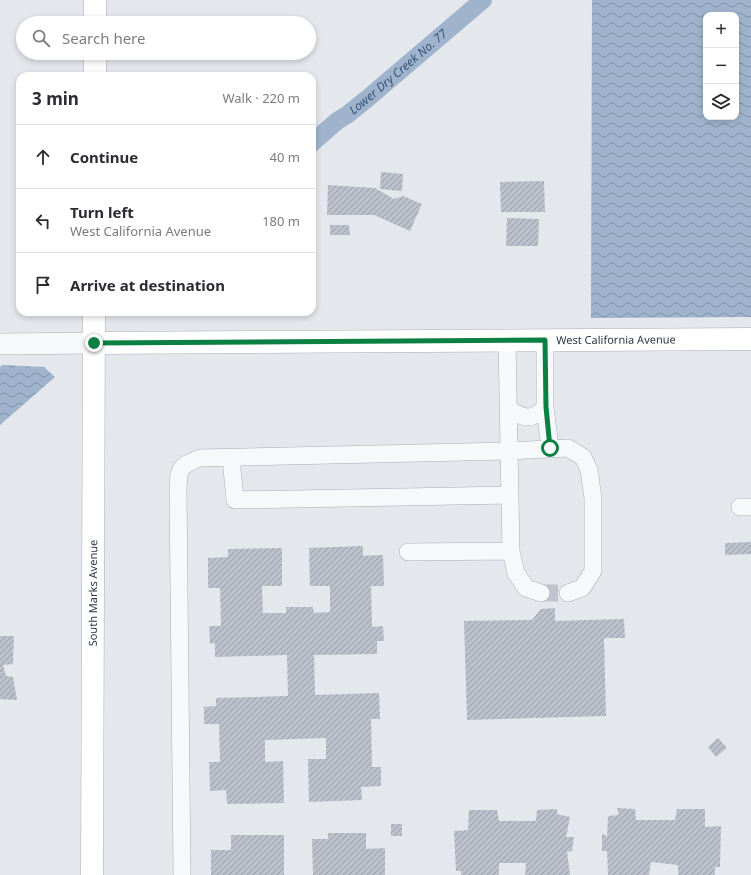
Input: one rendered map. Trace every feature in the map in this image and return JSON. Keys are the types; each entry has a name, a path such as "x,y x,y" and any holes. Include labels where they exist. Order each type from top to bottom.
{"main road":[{"path":"95,0 95,16"},
{"path":"95,60 95,72"},
{"name":"South Marks Avenue","path":"92,875 94,316"},
{"name":"West California Avenue","path":"94,343 751,339"}],"street":[{"path":"545,340 546,407 550,448"},
{"path":"507,341 511,551 516,573 526,588 541,593"},
{"name":"West California Avenue","path":"0,344 94,343"},
{"path":"509,409 520,416 527,417 539,414 546,407"},
{"path":"182,875 179,471 184,464 200,458 508,451 568,448 583,457 589,470 593,498 593,571 582,588 568,593"},
{"path":"231,458 235,500 510,496"},
{"path":"408,552 511,551"}],"water":[{"path":"592,0 751,0 751,317 591,318"},
{"path":"2,365 44,367 55,377 0,425 0,367"}],"building":[{"path":"381,172 403,174 402,191 380,189"},
{"path":"544,181 545,212 501,212 500,182"},
{"path":"328,185 375,188 394,199 403,196 422,204 410,231 374,215 327,215"},
{"path":"507,218 539,219 538,246 506,246"},
{"path":"330,225 349,225 350,235 330,235"},
{"path":"751,542 751,554 725,555 725,543"},
{"path":"363,546 363,556 383,555 384,586 371,586 372,627 383,626 384,641 377,641 377,654 314,655 315,695 379,693 380,719 371,719 372,767 381,767 381,786 361,787 362,800 309,802 308,759 326,759 326,738 265,740 265,762 283,761 284,803 227,804 226,790 210,791 209,762 220,762 219,724 204,724 204,707 216,706 216,698 288,696 287,655 215,657 215,643 210,644 209,626 221,626 220,588 208,588 208,558 228,557 228,549 282,548 282,586 262,586 263,613 286,613 286,607 313,607 314,613 330,612 330,586 310,586 309,548"},
{"path":"555,608 555,621 624,619 625,638 604,638 606,716 467,720 464,621 532,620 541,609"},
{"path":"0,636 14,636 13,664 3,665 6,676 13,677 17,700 0,699"},
{"path":"718,738 727,748 716,757 708,747"},
{"path":"617,808 635,809 636,820 675,820 677,809 705,809 705,827 721,826 720,867 715,867 715,875 678,875 678,865 651,862 649,875 608,875 607,851 602,851 602,833 607,837 608,816 619,815"},
{"path":"557,809 557,814 570,817 566,837 574,837 572,851 567,852 570,875 525,875 526,863 499,863 499,875 461,875 461,871 456,871 454,831 468,830 469,810 497,810 499,821 536,821 537,810"},
{"path":"391,824 402,824 402,836 391,836"},
{"path":"328,833 366,833 366,849 385,848 385,875 313,875 312,839 328,839"},
{"path":"231,835 284,835 284,875 211,875 211,850 231,850"}],"waterway":[{"name":"Lower Dry Creek No. 77","path":"316,139 337,121 368,98 483,0"}],"tunnel":[{"path":"541,593 568,593"}],"route":[{"path":"94,343 545,340 546,407 550,448"}]}
